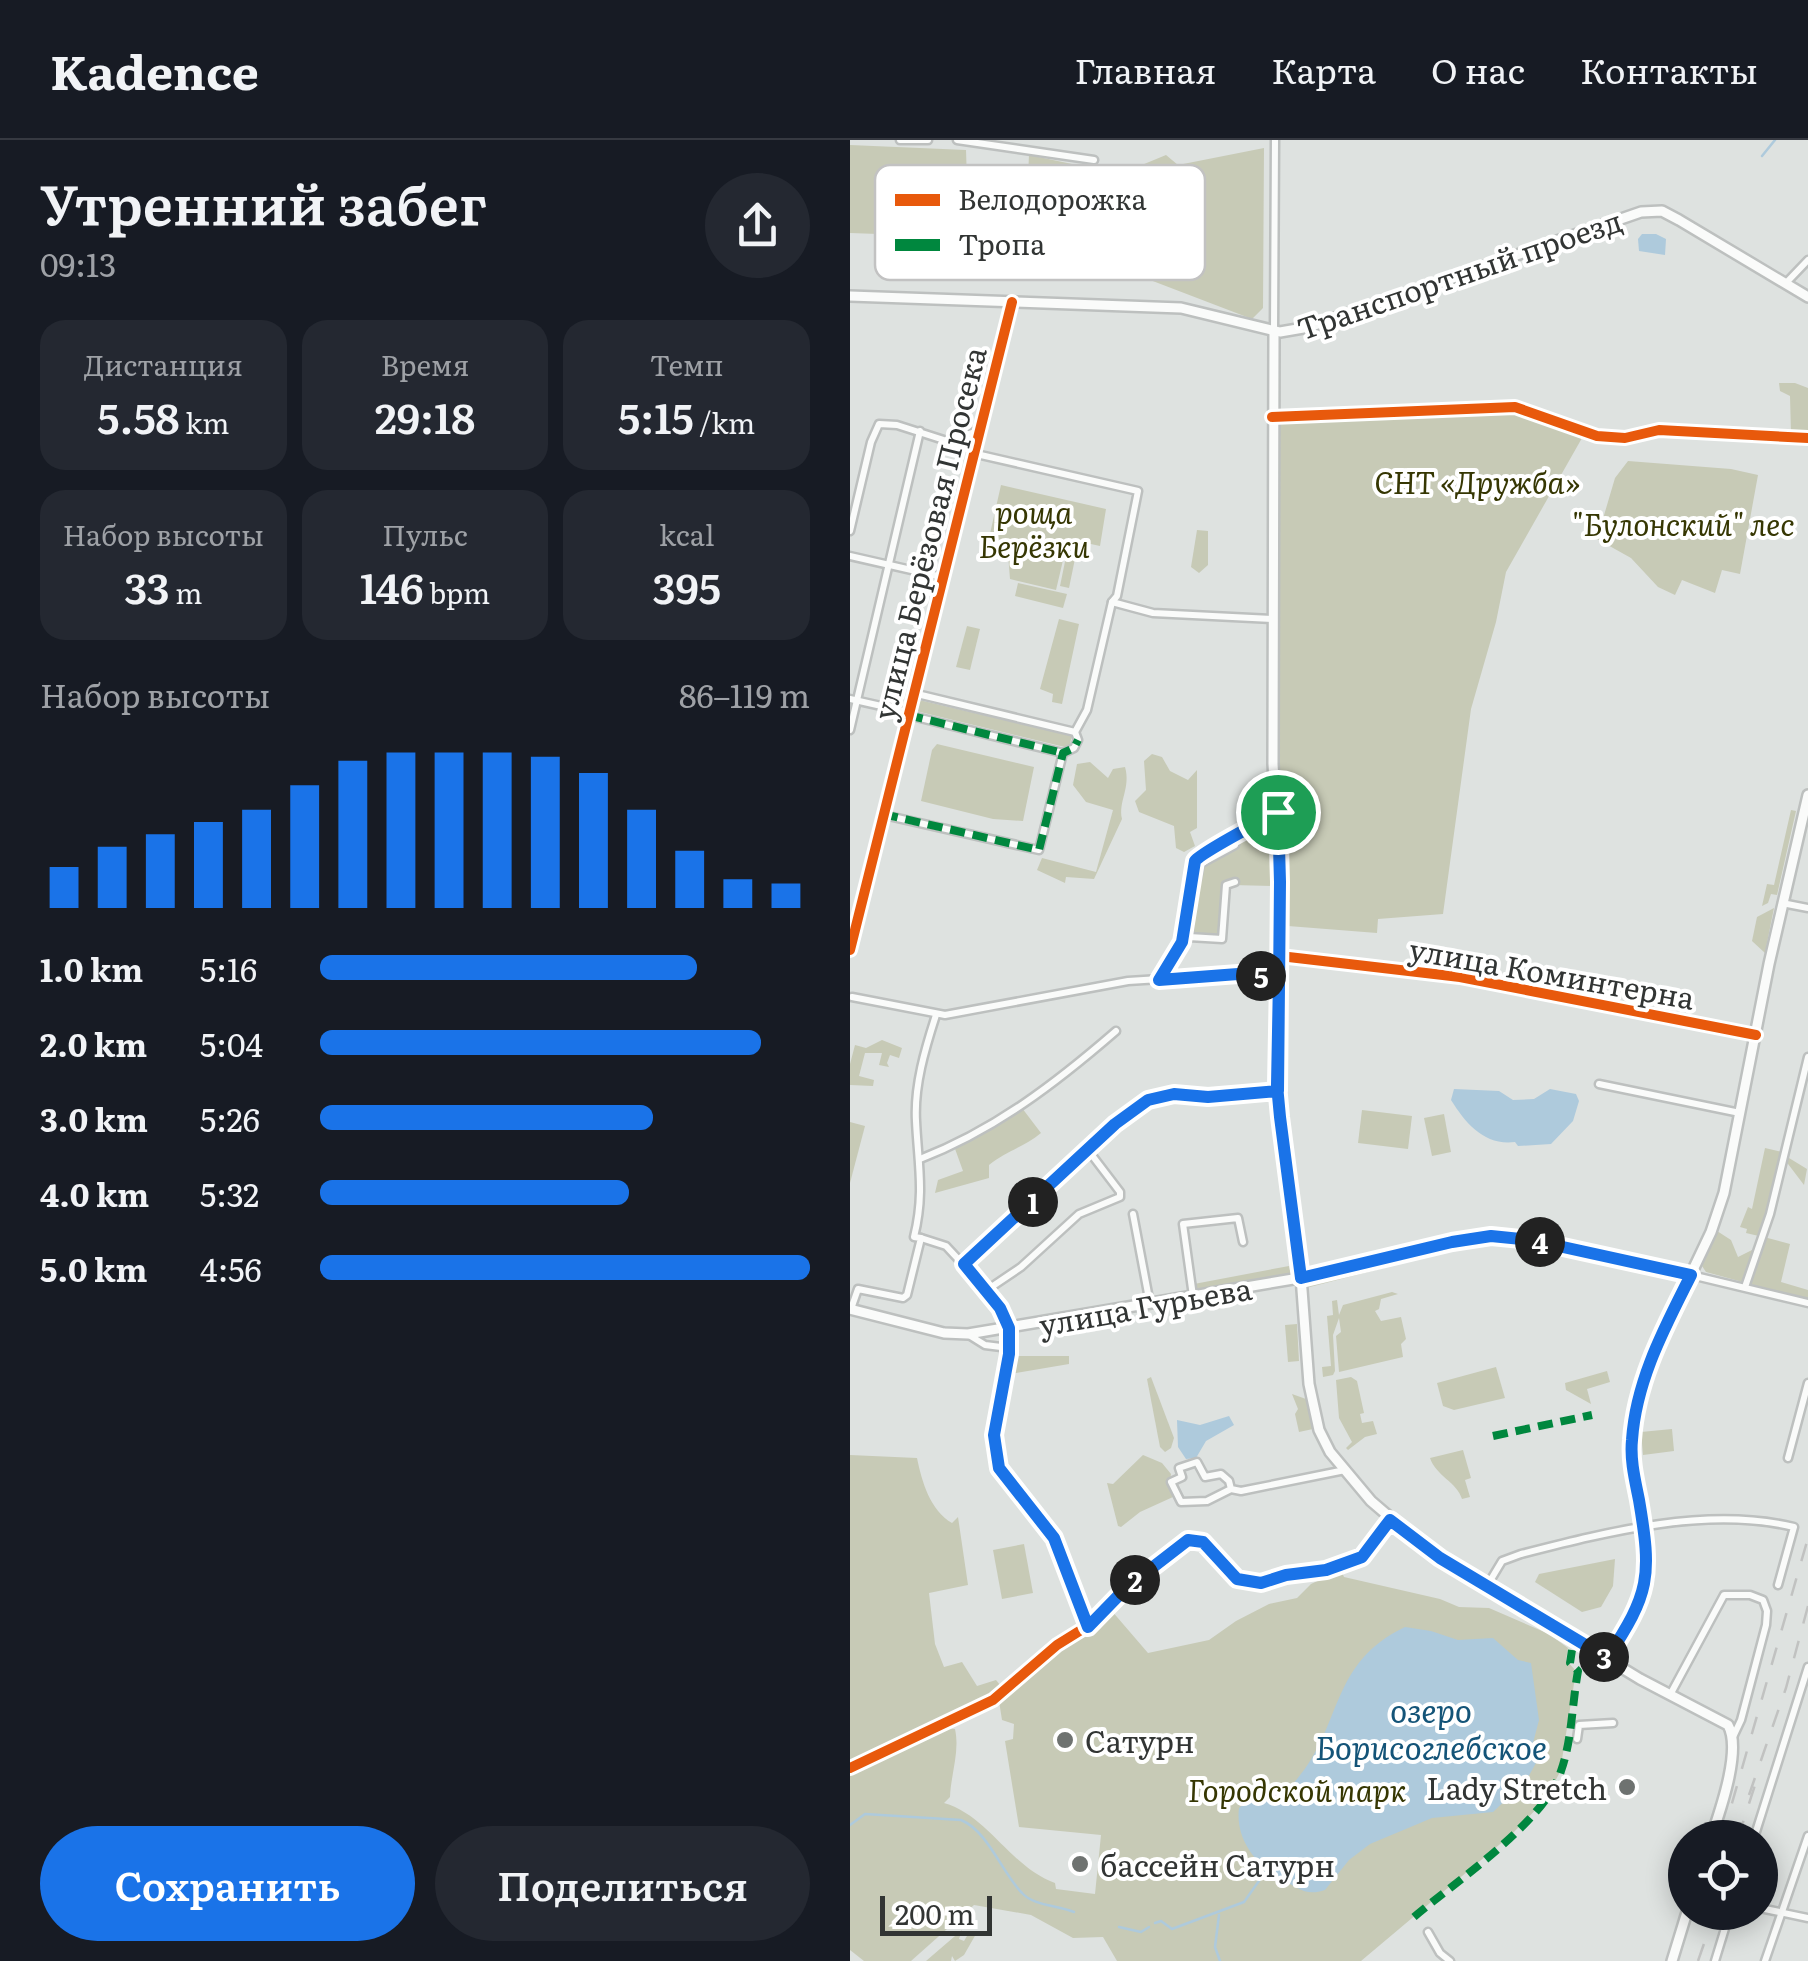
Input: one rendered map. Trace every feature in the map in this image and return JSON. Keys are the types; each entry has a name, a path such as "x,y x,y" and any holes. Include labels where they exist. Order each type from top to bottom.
{"main road":[{"name":"Транспортный проезд","path":"850,296 1180,308 1274,331 1309,327 1646,211 1662,211 1808,297"},
{"path":"1274,331 1278,1091 1311,1396 1324,1442 1390,1520 1427,1549 1670,1696 1728,1725 1733,1737 1731,1756 1717,1820"},
{"path":"1607,1658 1645,1590 1648,1571 1631,1456 1636,1407 1653,1354 1721,1204 1782,902 1808,796"},
{"name":"улица Гурьева","path":"851,1309 944,1333 968,1334 1301,1278 1491,1236 1531,1240 1691,1275"},
{"path":"1672,1961 1681,1930"}],"street":[{"path":"900,140 928,140"},
{"path":"957,140 1094,160"},
{"path":"1274,140 1274,331"},
{"path":"1786,284 1808,260"},
{"name":"улица Берёзовая Просека","path":"850,950 1012,302"},
{"path":"1272,417 1516,408 1597,436 1626,438 1659,430 1808,438"},
{"path":"850,531 876,427 883,422 947,440 978,431"},
{"path":"850,730 920,431"},
{"path":"854,700 1064,753 1074,748 1112,602 1117,596 1138,491 972,453"},
{"path":"850,556 942,577"},
{"path":"1112,602 1153,613 1274,620"},
{"path":"913,693 1077,736"},
{"path":"884,814 1039,850 1064,753"},
{"path":"1159,980 1182,942 1195,861 1278,812"},
{"path":"1235,845 1200,864 1190,937 1224,937 1226,884 1235,882"},
{"path":"1782,902 1808,908"},
{"name":"улица Коминтерна","path":"1280,956 1460,978 1756,1035"},
{"path":"852,998 936,1015 1128,981 1238,974 1279,978"},
{"path":"936,1015 917,1084 915,1116 922,1206 914,1236 946,1246 987,1290 1009,1328 994,1435 996,1458 1002,1474 1054,1538 1088,1627"},
{"path":"920,1158 950,1147 1040,1094 1116,1031"},
{"path":"1745,1287 1763,1237 1808,1057"},
{"path":"1599,1084 1741,1114"},
{"path":"964,1264 1148,1100 1174,1094 1208,1097 1278,1091"},
{"path":"987,1290 1020,1267 1079,1214 1120,1197 1088,1150"},
{"path":"1134,1214 1150,1304"},
{"path":"1193,1296 1183,1224 1238,1218 1243,1242"},
{"path":"851,1309 860,1288 906,1297 921,1238"},
{"name":"улица Гурьева","path":"1691,1275 1808,1304"},
{"path":"968,1334 985,1345 1009,1348"},
{"path":"1788,1458 1808,1383"},
{"path":"1231,1489 1222,1474 1205,1478 1197,1462 1179,1468 1182,1478 1171,1482 1181,1502 1207,1501 1231,1489 1241,1491 1345,1470"},
{"path":"1487,1586 1506,1559 1567,1542 1724,1519 1794,1528 1778,1585"},
{"path":"850,1768 994,1700 1056,1646 1088,1627 1126,1588 1192,1538 1203,1542 1237,1579 1261,1583 1326,1570 1362,1557 1390,1520"},
{"path":"1670,1696 1724,1595 1760,1598 1767,1612 1741,1720 1733,1737"},
{"path":"1760,1820 1808,1667"},
{"path":"1577,1739 1579,1726 1613,1723"},
{"path":"1764,1961 1808,1836"},
{"path":"1780,1910 1808,1918"},
{"path":"1715,1961 1724,1930"},
{"path":"1428,1932 1450,1961"}],"green space":[{"path":"850,145 966,150 966,165 875,165 875,234 850,233"},
{"path":"1264,148 1263,308 1252,319 1150,280 1205,280 1205,165 1178,165"},
{"path":"1029,155 1077,165 1029,165"},
{"path":"1166,155 1178,165 1142,165"},
{"path":"1779,383 1808,388 1808,435 1791,433 1790,396 1780,391"},
{"name":"СНТ «Дружба»","path":"1517,410 1582,438 1506,572 1471,709 1443,914 1378,919 1377,933 1288,926 1287,813 1280,794 1276,419"},
{"name":"\"Булонский\" лес","path":"1628,461 1731,469 1758,475 1740,574 1722,570 1715,593 1682,580 1675,595 1658,587 1631,558 1597,539 1615,478"},
{"name":"роща Берёзки","path":"1001,485 1106,509 1100,546 1068,539 1056,590 1010,579 1008,554 987,547"},
{"path":"1197,530 1208,531 1208,565 1199,573 1191,567"},
{"path":"1068,547 1077,549 1069,588 1060,586"},
{"path":"1018,583 1067,594 1063,608 1015,596"},
{"name":"роща Берёзки","path":"1059,619 1079,624 1062,704 1052,702 1053,694 1040,689"},
{"path":"967,626 980,629 970,670 956,667"},
{"path":"919,700 1072,736 1069,748 916,711"},
{"path":"937,744 1034,767 1023,821 993,819 921,801 932,750"},
{"path":"1152,754 1162,757 1170,771 1188,780 1197,770 1197,828 1190,832 1195,846 1184,852 1176,848 1174,826 1139,812 1135,801 1146,790 1144,761"},
{"path":"1090,762 1108,778 1113,769 1125,767 1122,819 1094,879 1066,877 1065,883 1037,870 1042,858 1096,872 1113,810 1086,802 1073,785 1077,764"},
{"path":"1791,810 1796,811 1777,895 1771,894 1762,906 1767,884 1774,885"},
{"path":"1276,820 1275,886 1232,885 1228,888 1226,939 1186,939 1197,864"},
{"path":"1774,908 1765,953 1752,941 1757,917"},
{"path":"882,1040 902,1048 899,1058 890,1055 889,1067 879,1065 882,1053 865,1053 859,1076 874,1080 873,1086 850,1085 855,1045 866,1048"},
{"path":"1022,1108 1041,1133 989,1165 989,1178 935,1193 938,1180 963,1171 954,1146"},
{"path":"1362,1110 1412,1116 1408,1149 1358,1143"},
{"path":"1444,1114 1451,1152 1432,1156 1424,1118"},
{"path":"850,1122 865,1126 850,1183"},
{"path":"1765,1148 1786,1153 1785,1159 1807,1169 1804,1185 1785,1160 1764,1237 1790,1244 1781,1282 1808,1290 1808,1300 1706,1272 1702,1266 1717,1231 1731,1240 1738,1257 1752,1250 1757,1252 1763,1237 1746,1233 1747,1229 1740,1227 1748,1207 1752,1209"},
{"path":"1381,1264 1384,1268 1306,1288 1315,1281"},
{"path":"1289,1266 1291,1275 1199,1291 1194,1284"},
{"path":"1392,1292 1398,1294 1381,1299 1375,1311 1381,1321 1401,1317 1406,1339 1401,1344 1403,1357 1339,1372 1339,1318 1333,1335 1335,1371 1323,1377 1322,1367 1331,1366 1327,1316 1333,1315 1332,1301 1337,1300 1339,1315 1343,1305"},
{"path":"1297,1324 1299,1361 1288,1362 1285,1325"},
{"path":"1014,1356 1069,1356 1069,1364 1010,1374"},
{"path":"1496,1367 1505,1398 1454,1410 1443,1406 1437,1383"},
{"path":"1607,1371 1610,1382 1587,1389 1591,1404 1566,1390 1565,1383"},
{"path":"1151,1377 1174,1438 1165,1452 1160,1447 1147,1379"},
{"path":"1351,1377 1357,1381 1364,1413 1360,1414 1362,1423 1373,1421 1377,1434 1365,1437 1348,1450 1352,1442 1339,1418 1336,1380"},
{"path":"1292,1394 1306,1399 1313,1429 1299,1432 1295,1414 1298,1409"},
{"path":"1672,1429 1674,1451 1643,1455 1641,1432"},
{"path":"1463,1450 1471,1478 1465,1480 1470,1497 1462,1499 1430,1458"},
{"path":"850,1455 917,1458 933,1503 952,1523 958,1517 968,1585 929,1593 935,1644 944,1667 962,1662 977,1686 996,1680 1000,1685 990,1696 850,1762"},
{"path":"1143,1455 1162,1463 1171,1474 1169,1487 1173,1497 1140,1512 1121,1527 1107,1483 1113,1484"},
{"path":"1024,1544 1033,1593 1002,1599 993,1550"},
{"path":"1615,1559 1613,1586 1601,1607 1582,1612 1535,1582 1539,1574"},
{"name":"Городской парк","path":"1341,1570 1344,1577 1459,1607 1489,1608 1549,1634 1568,1648 1566,1660 1576,1671 1560,1772 1545,1800 1512,1834 1361,1961 1117,1961 1103,1937 1073,1938 1031,1915 974,1905 911,1961 864,1961 850,1950 850,1775 947,1728 955,1729 950,1797 944,1803 974,1819 1025,1866 1055,1883 1056,1889 1095,1894 1101,1835 1019,1827 1005,1741 1013,1739 1014,1724 1002,1720 999,1701 1050,1655 1098,1624 1111,1610 1148,1653 1209,1640 1236,1621 1269,1604 1297,1598 1311,1584"},
{"path":"962,1930 959,1939 964,1941 970,1931 976,1934 964,1955 955,1961 952,1956 951,1961 926,1961"}],"water":[{"path":"1642,234 1666,239 1665,255 1639,251 1638,239"},
{"path":"1454,1089 1499,1091 1513,1100 1534,1099 1550,1089 1576,1094 1579,1101 1573,1121 1551,1144 1518,1146 1515,1142 1494,1141 1470,1125 1451,1100"},
{"path":"1229,1416 1234,1425 1206,1441 1196,1458 1186,1459 1178,1447 1177,1420 1200,1425"},
{"name":"озеро Борисоглебское","path":"1405,1627 1458,1640 1493,1638 1518,1660 1531,1663 1539,1720 1533,1743 1537,1761 1526,1781 1493,1812 1432,1818 1370,1844 1349,1860 1325,1890 1302,1890 1272,1873 1249,1850 1240,1830 1239,1808 1288,1789 1319,1745 1361,1660"}],"waterway":[{"path":"1762,156 1775,140"},
{"path":"850,1825 865,1814 961,1820 979,1833 1027,1897 1074,1912"},
{"path":"1155,1923 1161,1921 1172,1929 1244,1902 1266,1871"},
{"path":"1219,1915 1215,1947 1220,1961"},
{"path":"1119,1927 1141,1932 1149,1927"}],"railway":[{"path":"1727,1820 1808,1538"},
{"path":"1749,1795 1786,1688 1808,1606"},
{"path":"1744,1820 1755,1785"},
{"path":"1698,1961 1709,1930"}],"marked path":[{"path":"908,715 1063,753"},
{"path":"883,814 1039,850 1063,753 1074,748 1078,740"},
{"path":"1493,1436 1592,1415"},
{"path":"1414,1917 1519,1830 1552,1790 1570,1734 1578,1671 1570,1663 1572,1650"}],"cycle path":[{"path":"850,950 1012,302"},
{"path":"1272,417 1515,407 1597,436 1625,438 1659,430 1808,438"},
{"path":"1280,956 1460,977 1756,1035"},
{"path":"850,1768 993,1700 1057,1645 1094,1622 1126,1588 1188,1540 1203,1542 1237,1579 1261,1583 1294,1573 1317,1572 1363,1557 1390,1520"}],"place":[{"name":"Сатурн","path":"1065,1740"},
{"name":"Lady Stretch","path":"1627,1787"},
{"name":"бассейн Сатурн","path":"1080,1864"}],"route":[{"path":"1278,812 1195,861 1182,942 1159,980 1238,974 1279,978 1277,1085 1278,1091 1280,1117 1301,1278 1491,1236 1531,1240 1691,1275 1653,1354 1636,1407 1631,1456 1648,1576 1639,1605 1607,1658 1440,1558 1390,1520 1362,1557 1326,1570 1294,1573 1261,1583 1237,1579 1203,1542 1196,1538 1188,1540 1126,1588 1088,1627 1054,1538 999,1468 994,1435 1009,1354 1009,1328 1000,1308 964,1264 1115,1124 1148,1100 1174,1094 1208,1097 1278,1091 1280,882 1278,812"}]}
